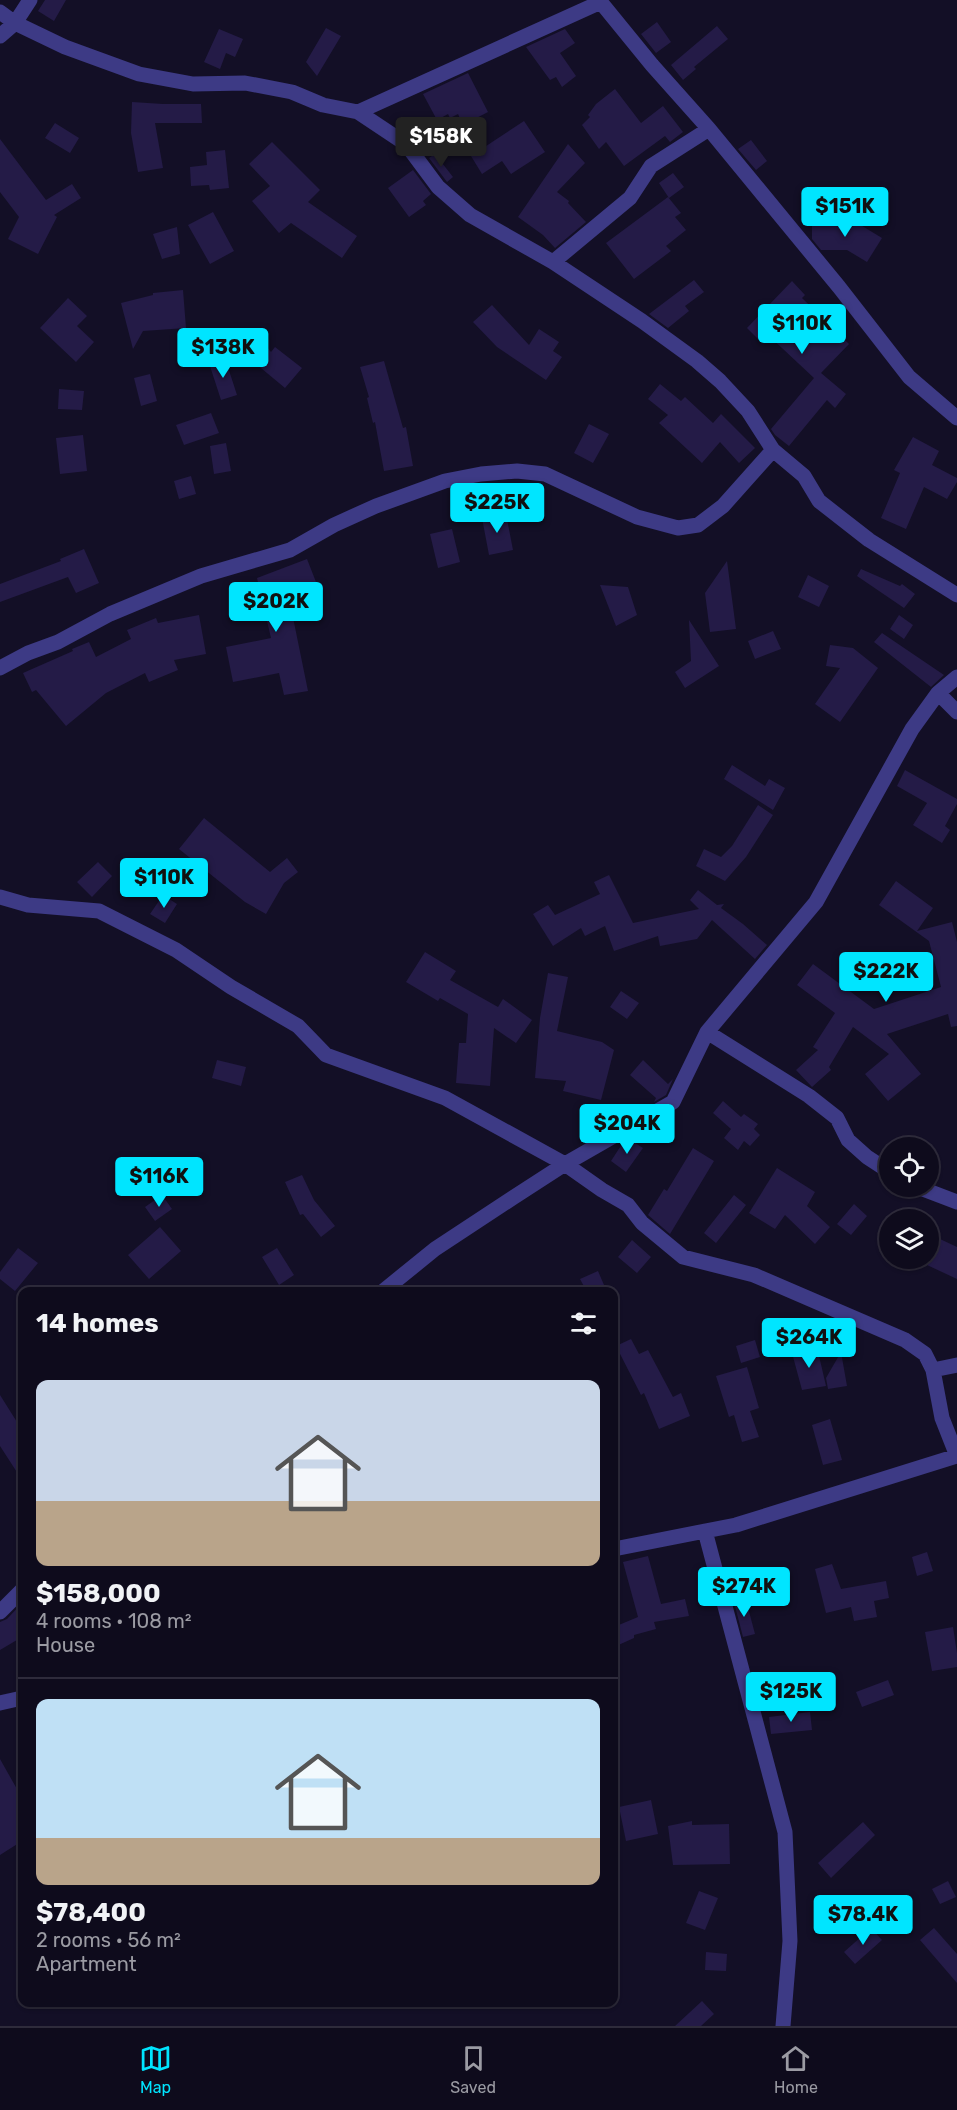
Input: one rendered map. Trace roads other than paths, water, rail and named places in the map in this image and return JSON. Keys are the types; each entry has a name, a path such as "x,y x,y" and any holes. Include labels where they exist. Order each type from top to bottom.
{"street":[{"path":"0,36 15,23 30,0"},
{"path":"358,112 600,1 652,65 709,129 909,376 957,418"},
{"path":"0,12 15,23 65,47 139,74 193,84 245,83 292,92 323,105 358,112 406,144 438,186 470,215 554,262 697,361 720,381 748,411 774,450 804,476 819,501 868,540 957,595"},
{"path":"554,262 630,198 651,166 709,129"},
{"path":"0,668 27,653 58,642 110,614 201,576 290,550 334,525 376,506 445,481 481,474 517,471 545,474 637,517 678,528 698,525 723,506 774,450"},
{"path":"388,1287 435,1249 565,1164 673,1102 707,1032 816,902 912,729 938,693 957,677"},
{"path":"938,693 957,712"},
{"path":"0,897 28,905 99,910 176,950 231,987 298,1026 326,1055 445,1098 565,1164 628,1205 642,1223 683,1257 754,1275 905,1340 925,1354 933,1370 942,1418 957,1456 736,1526 618,1548"},
{"path":"707,1032 808,1096 837,1118 848,1140 879,1165"},
{"path":"939,1195 957,1202"},
{"path":"933,1370 957,1365"},
{"path":"705,1531 785,1832 790,1941 783,2026"},
{"path":"0,1612 18,1594"},
{"path":"0,1703 18,1699"}]}
